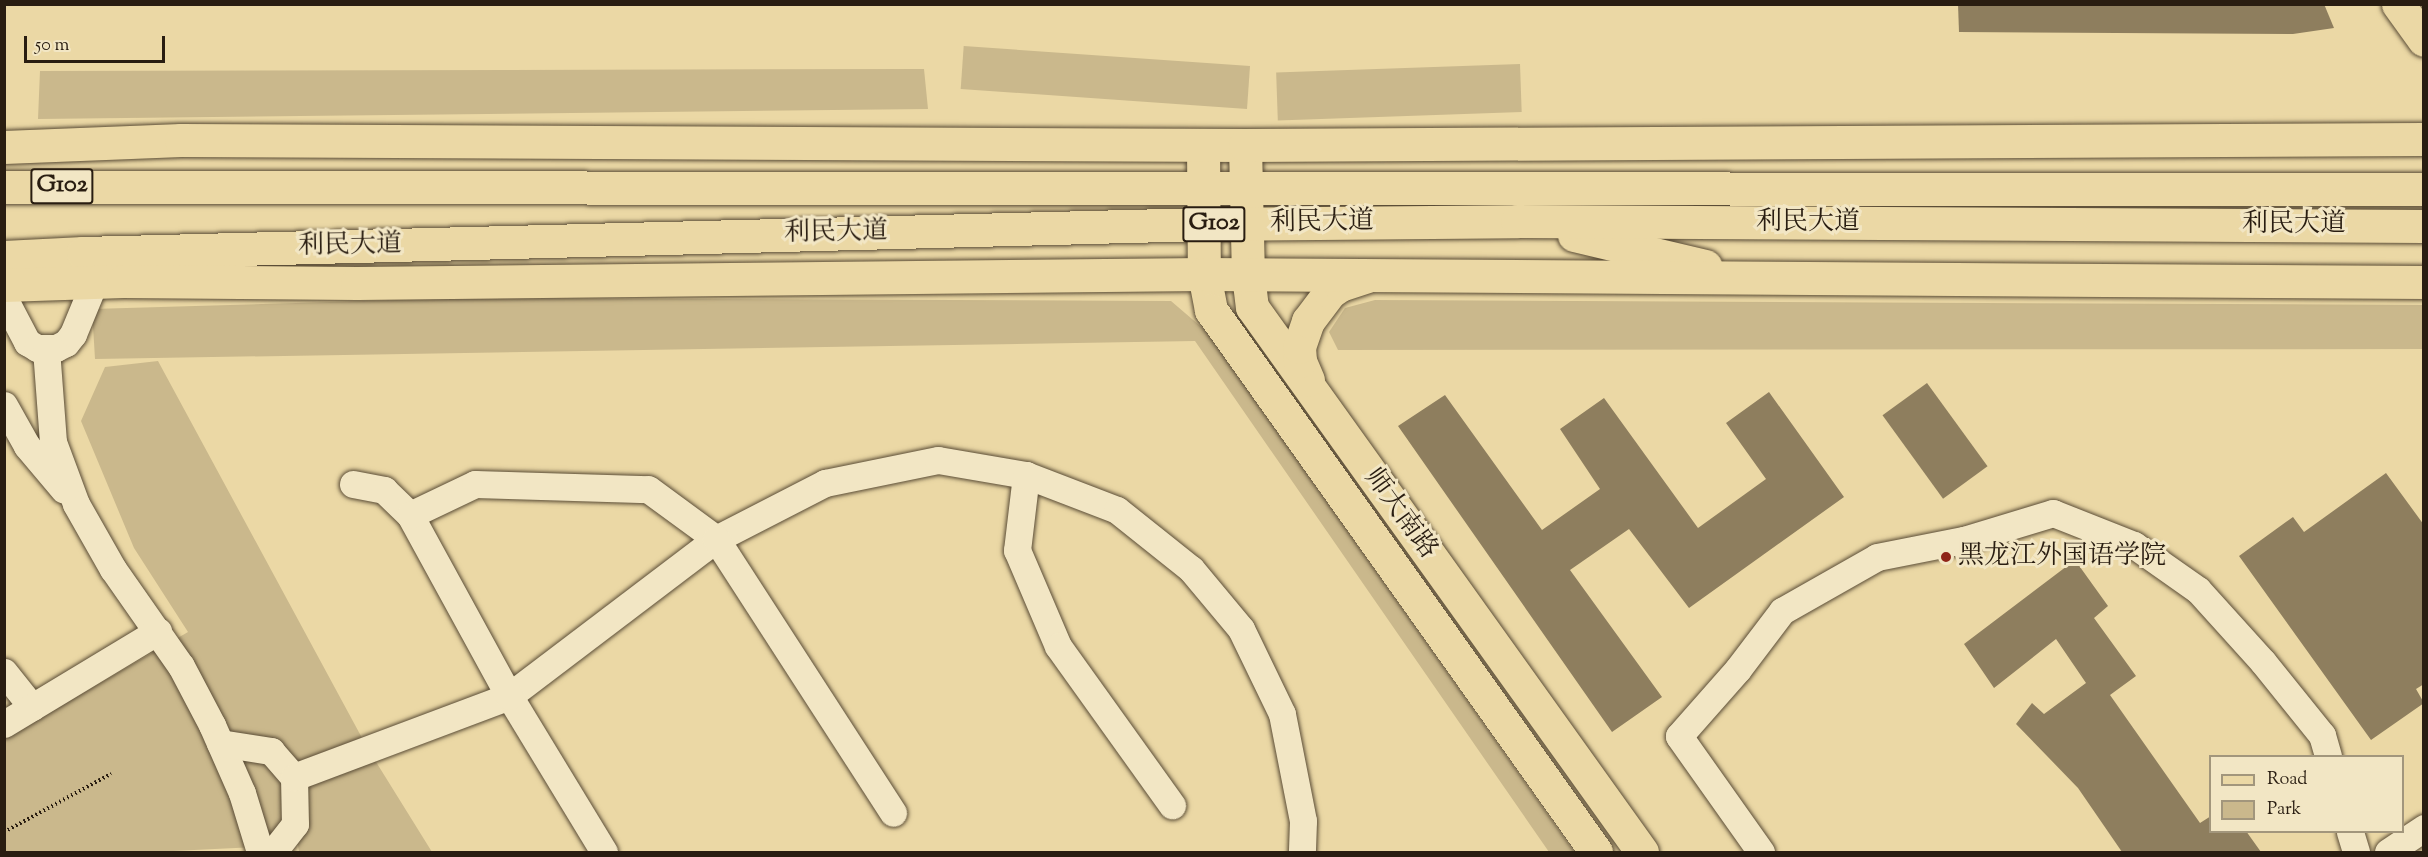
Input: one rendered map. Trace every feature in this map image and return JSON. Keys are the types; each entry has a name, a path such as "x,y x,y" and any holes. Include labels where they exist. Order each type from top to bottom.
{"main road":[{"path":"2398,4 2424,40"},
{"path":"4,147 182,140 1245,146 2424,140"},
{"path":"119,187 182,140"},
{"path":"1552,144 1756,187"},
{"name":"师大南路","path":"1203,145 1204,274 1211,310 1596,852"},
{"name":"师大南路","path":"1245,146 1248,275 1252,307 1642,852"},
{"path":"4,158 59,186"},
{"name":"利民大道","path":"4,187 2424,189"},
{"path":"1517,221 1764,279"},
{"name":"利民大道","path":"4,257 100,272 1204,224 1517,221 2424,226"},
{"path":"4,285 100,272 357,283 1204,274 2424,282"},
{"path":"1313,393 1300,361 1299,347 1308,321 1330,292 1340,285 1367,276"}],"street":[{"path":"4,298 27,342 38,348 46,349 66,343 73,334 100,272"},
{"path":"46,349 53,442 76,504 113,569 181,666 220,743 250,816 260,852"},
{"path":"4,405 27,446 76,504"},
{"path":"294,777 509,696 716,539 825,483 938,460 1026,476 1118,510 1191,569 1242,629 1282,714 1303,821 1302,852"},
{"path":"1026,476 1017,550 1058,646 1172,805"},
{"path":"353,484 384,490 410,515 509,696 604,852"},
{"path":"410,515 475,484 648,489 716,539 893,813"},
{"path":"1761,852 1679,736 1738,669 1782,612 1877,557 1964,540 2053,513 2134,544 2198,590 2263,662 2322,735 2328,755"},
{"path":"4,724 158,631"},
{"path":"4,672 32,707"},
{"path":"220,743 271,752 294,777 295,824 273,852"},
{"path":"2388,852 2424,828"},
{"path":"2351,833 2356,852"}],"path":[{"path":"4,832 111,774"}],"green space":[{"path":"964,46 1250,66 1247,109 961,89"},
{"path":"1520,64 1522,112 1278,120 1276,73"},
{"path":"924,69 928,109 38,119 40,71"},
{"path":"466,298 1171,301 1206,331 1574,852 1549,852 1195,341 95,359 92,309"},
{"path":"1375,300 2423,305 2424,349 1338,350 1329,332 1345,308"},
{"path":"158,361 368,749 432,852 299,852 298,845 153,852 5,852 4,739 188,632 134,548 81,421 105,367"}],"building":[{"path":"1958,4 2324,4 2334,28 2293,34 1959,32"},
{"path":"1927,383 1988,466 1943,499 1883,415"},
{"path":"1769,392 1844,497 1689,608 1629,529 1570,570 1662,697 1612,732 1398,426 1445,395 1542,530 1600,489 1560,429 1604,398 1698,528 1766,479 1726,423"},
{"path":"2386,473 2424,525 2424,684 2416,689 2424,703 2371,740 2239,556 2293,517 2304,532"},
{"path":"2075,560 2108,606 2094,618 2136,676 2110,695 2200,823 2209,817 2209,833 2247,833 2261,852 2122,852 2078,788 2016,724 2032,703 2044,714 2086,683 2056,639 1994,688 1964,644"}],"place":[{"name":"黑龙江外国语学院","path":"1946,557"}]}
